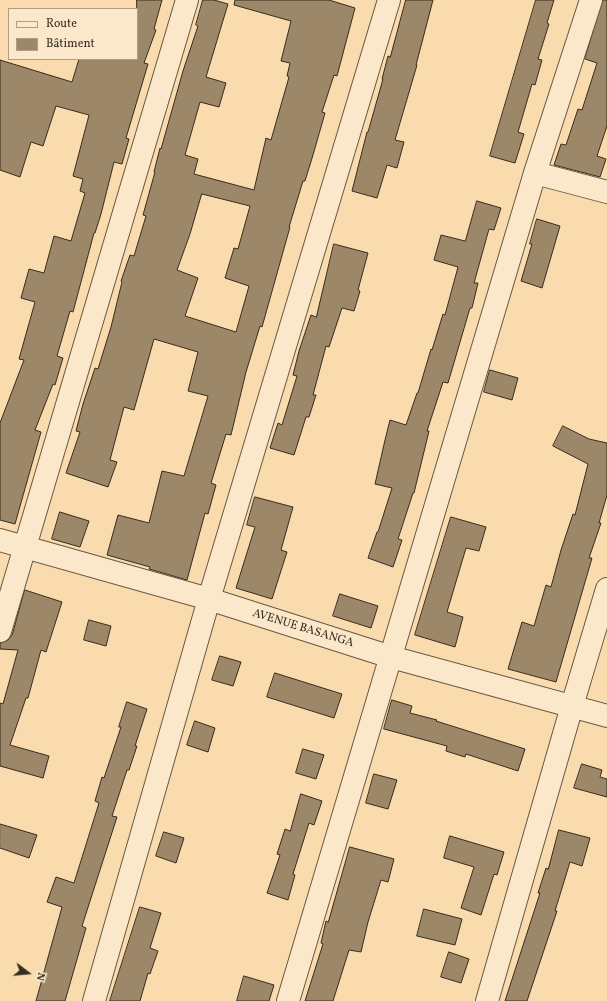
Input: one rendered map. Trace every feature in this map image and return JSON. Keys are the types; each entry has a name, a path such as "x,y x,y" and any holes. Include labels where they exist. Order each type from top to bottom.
{"street":[{"path":"0,631 187,0"},
{"path":"94,1001 209,599 388,0"},
{"path":"288,1001 535,173 591,0"},
{"path":"535,173 607,192"},
{"name":"AVENUE BASANGA","path":"0,540 209,599 391,657 607,716"},
{"path":"487,1001 607,589"}],"building":[{"path":"137,0 162,0 154,29 156,30 144,63 148,64 126,138 129,139 122,164 114,162 73,312 70,311 57,356 63,358 55,385 53,384 35,430 41,432 15,524 0,520 0,423 24,360 19,359 35,302 21,298 29,269 44,273 54,236 71,241 85,193 80,191 83,179 73,176 89,115 56,106 43,146 31,142 20,177 0,170 0,60 72,82 79,60 138,60"},
{"path":"203,0 214,0 228,4 206,77 226,83 219,107 200,102 185,155 198,159 194,174 254,190 266,138 271,140 289,77 287,76 290,63 281,61 291,21 234,5 235,0 329,0 355,8 337,76 334,75 322,112 325,113 305,181 303,181 289,227 262,327 260,326 246,372 231,435 226,434 211,483 216,485 208,514 205,513 187,580 149,569 150,567 107,555 118,515 149,523 162,471 184,476 208,396 188,391 198,352 154,339 134,410 124,407 110,460 117,462 108,487 66,473 80,432 76,431 83,404 95,368 98,369 111,327 121,281 130,255 134,256 146,216 143,215 160,148 161,149 183,71 198,26 196,25","holes":["202,194 250,206 238,249 234,248 225,278 249,286 236,332 185,316 198,278 177,270"]},
{"path":"406,0 433,0 417,65 395,140 404,142 397,168 387,165 377,198 352,191 388,56 390,57"},
{"path":"536,0 554,0 547,23 549,24 538,59 542,60 535,85 532,84 518,132 524,134 515,163 490,156"},
{"path":"603,0 607,0 607,126 597,156 606,159 600,177 554,165 561,144 566,145 578,109 582,110 597,63 585,59"},
{"path":"477,201 501,208 494,230 489,229 474,283 478,283 472,308 470,308 448,383 443,382 427,431 429,431 414,493 398,539 402,540 393,567 368,558 392,488 375,484 385,440 390,420 406,425 418,393 443,314 445,315 458,267 434,260 441,235 465,241"},
{"path":"537,219 560,226 542,288 521,281 532,244 530,244"},
{"path":"334,244 368,253 354,311 342,308 329,347 326,346 313,395 316,395 309,417 306,417 294,455 270,448 278,423 282,425 297,376 293,375 299,351 311,315 316,317"},
{"path":"490,370 518,378 512,400 484,392"},
{"path":"563,426 589,439 607,443 607,495 599,523 601,523 589,558 592,558 556,682 508,669 522,622 534,626 546,585 551,587 573,514 575,515 588,464 553,446"},
{"path":"255,497 293,507 281,550 287,552 272,599 236,588 255,527 247,525"},
{"path":"60,512 89,521 80,547 52,539"},
{"path":"451,517 486,527 479,551 466,548 447,612 463,617 455,647 415,635"},
{"path":"25,590 62,602 46,652 41,650 28,698 26,698 10,745 49,756 43,778 0,766 0,703 3,704 18,650 0,649 0,643 8,640 12,635"},
{"path":"340,594 378,606 371,628 333,616"},
{"path":"89,620 111,626 106,646 84,640"},
{"path":"220,656 241,662 233,686 212,680"},
{"path":"275,673 342,694 334,718 267,697"},
{"path":"392,700 412,706 410,713 437,720 436,721 525,749 518,771 466,754 465,757 446,751 447,746 384,729"},
{"path":"127,702 147,709 135,746 137,746 129,770 127,770 112,816 117,817 82,926 86,928 65,1001 36,1001 62,907 47,902 56,877 74,883 99,803 95,801 102,777 104,778 121,727 119,727"},
{"path":"195,721 215,728 208,752 187,745"},
{"path":"303,749 324,755 316,779 296,773"},
{"path":"582,764 602,770 600,777 607,779 607,797 574,788"},
{"path":"374,774 397,780 388,809 366,803"},
{"path":"301,794 322,801 314,825 309,823 293,874 295,875 288,900 267,893 280,855 277,854 285,829 290,831"},
{"path":"0,824 37,835 29,858 0,848"},
{"path":"559,830 590,838 582,866 570,862 555,911 557,911 527,1001 505,1001 540,893 538,893 546,868 548,869"},
{"path":"164,832 184,838 176,863 156,856"},
{"path":"450,836 504,852 497,875 494,874 481,915 461,908 474,867 444,858"},
{"path":"350,847 394,859 388,882 381,880 368,922 361,952 349,950 333,1001 305,1001 323,944 321,943 326,921 328,922"},
{"path":"140,907 161,913 150,948 158,951 150,974 148,973 140,1001 110,1001"},
{"path":"424,909 462,919 455,945 417,936"},
{"path":"449,952 469,959 461,983 441,977"},
{"path":"244,976 274,985 269,1001 237,1001"}]}
